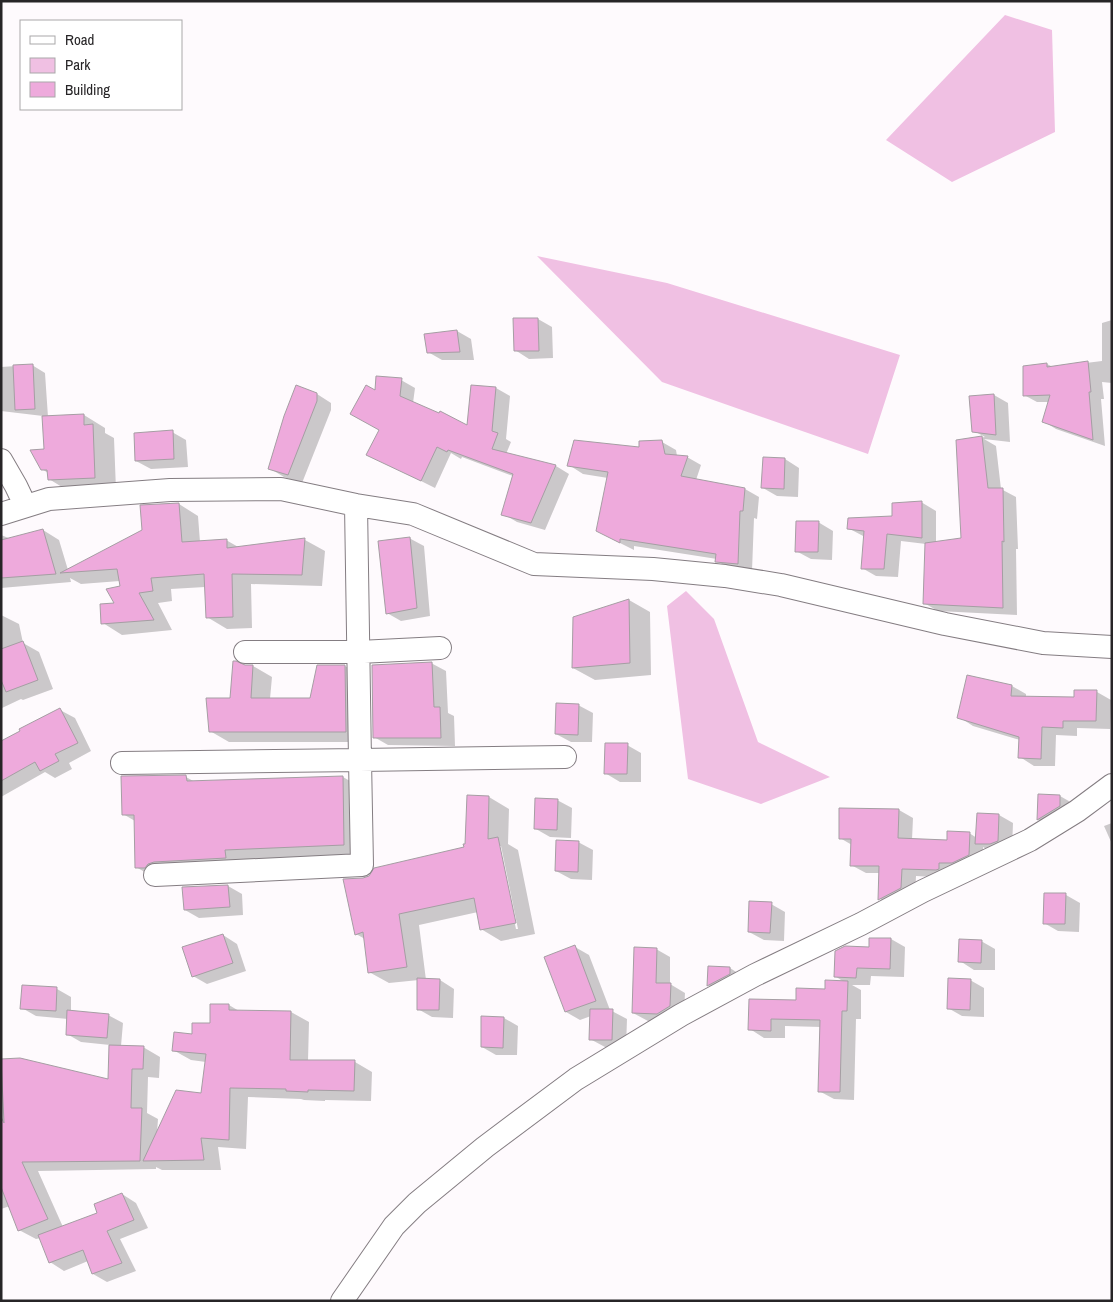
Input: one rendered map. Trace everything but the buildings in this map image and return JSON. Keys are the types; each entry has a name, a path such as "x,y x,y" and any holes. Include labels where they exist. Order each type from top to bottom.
{"street":[{"path":"1,460 16,486 24,505"},
{"path":"1,514 24,505 49,499 170,490 281,489 356,505 413,514 534,564 653,569 725,576 822,594 945,624 1043,643 1112,647"},
{"path":"155,875 362,865 356,505"},
{"path":"245,652 359,652 440,648"},
{"path":"122,763 564,756"},
{"path":"342,1301 394,1226 411,1209 485,1147 576,1079 681,1015 755,975 1030,840 1077,811 1112,785"}],"green space":[{"path":"1005,15 1052,30 1055,132 952,182 886,140"},
{"path":"537,256 667,283 900,355 868,454 662,382"},
{"path":"686,591 714,619 758,742 830,777 761,804 688,779 667,606"}]}
